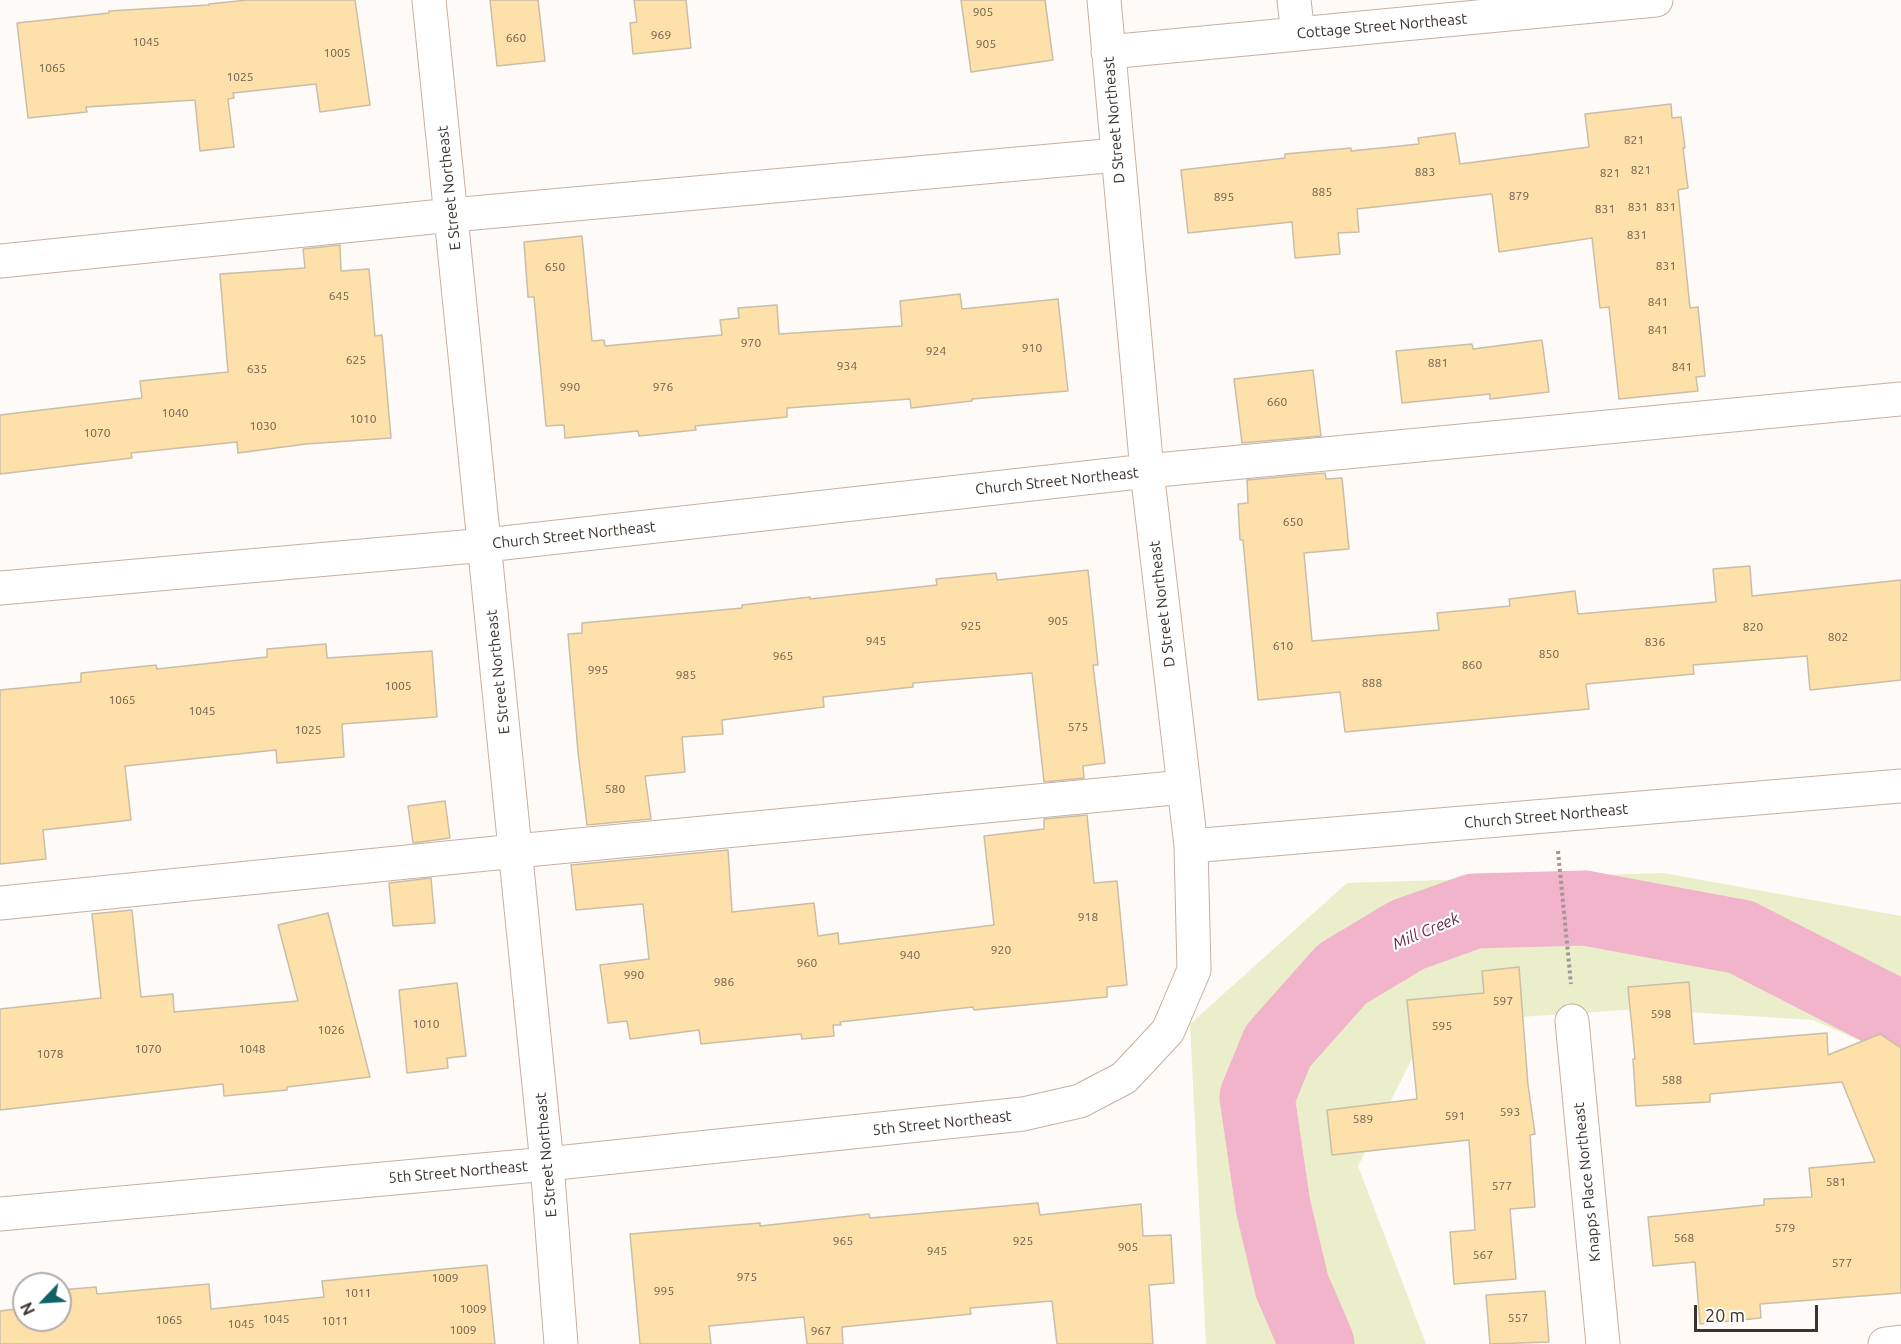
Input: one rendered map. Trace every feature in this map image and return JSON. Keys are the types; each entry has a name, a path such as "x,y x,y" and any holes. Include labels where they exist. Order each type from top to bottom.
{"street":[{"name":"E Street Northeast","path":"429,0 547,1164 561,1344"},
{"name":"D Street Northeast","path":"1023,1114 1080,1101 1124,1078 1168,1031 1194,970 1191,846 1147,471 1104,0"},
{"path":"1294,0 1298,34"},
{"name":"Cottage Street Northeast","path":"1108,52 1656,0"},
{"path":"0,261 452,215 1118,155"},
{"name":"Church Street Northeast","path":"0,588 486,545 1147,471 1901,399"},
{"name":"Church Street Northeast","path":"1191,846 1901,786"},
{"path":"0,903 1184,787"},
{"name":"Knapps Place Northeast","path":"1572,1007 1603,1344"},
{"name":"5th Street Northeast","path":"0,1214 547,1164 1023,1114"},
{"path":"1885,1344 1901,1342"}],"path":[{"path":"1557,848 1572,1007"}],"green space":[{"path":"1663,873 1901,916 1901,1059 1813,1020 1639,1009 1430,1023 1358,1166 1426,1344 1206,1344 1190,1024 1347,883"}],"building":[{"path":"247,0 355,0 370,105 320,112 316,84 233,93 234,98 228,99 234,147 200,151 195,100 86,107 87,112 28,118 17,23 109,13 109,11 209,5"},
{"path":"490,0 538,0 545,61 497,66"},
{"path":"634,0 686,0 691,48 633,54 630,23 637,22"},
{"path":"961,0 1045,0 1053,60 971,72"},
{"path":"1671,104 1672,118 1681,117 1685,148 1683,148 1688,188 1678,190 1690,308 1698,307 1705,376 1696,377 1698,391 1619,399 1609,307 1600,308 1592,238 1499,252 1492,194 1357,209 1359,232 1338,233 1340,254 1295,258 1292,222 1188,233 1181,170 1285,158 1285,154 1351,148 1351,151 1419,144 1418,138 1455,133 1460,164 1589,147 1585,114"},
{"path":"582,236 592,341 604,340 605,346 722,335 720,320 739,318 738,308 777,305 779,334 902,326 900,301 960,294 962,309 1058,299 1068,391 972,399 972,401 911,408 910,399 787,408 787,417 695,426 696,430 639,436 638,431 565,438 564,425 546,426 534,297 528,297 524,242"},
{"path":"340,245 341,271 369,269 375,336 382,335 391,438 306,444 238,453 237,442 131,453 132,458 0,474 0,415 142,398 140,381 228,372 220,274 305,268 303,249"},
{"path":"1542,340 1549,392 1490,399 1490,394 1402,403 1396,351 1472,344 1473,349"},
{"path":"1313,370 1321,436 1242,443 1234,379"},
{"path":"1325,473 1326,479 1342,478 1349,549 1304,553 1312,641 1439,630 1437,613 1510,606 1509,599 1575,591 1578,614 1716,602 1713,569 1750,566 1752,596 1901,580 1901,680 1810,690 1807,656 1693,665 1694,674 1586,684 1589,709 1345,732 1340,692 1258,700 1243,540 1240,540 1238,504 1248,503 1247,480"},
{"path":"1088,570 1098,665 1093,665 1105,763 1083,766 1084,778 1044,782 1032,673 913,683 913,687 823,697 824,707 722,720 723,734 682,737 685,772 645,776 651,819 587,825 568,634 582,633 582,623 742,608 742,605 937,585 936,579 996,573 997,580"},
{"path":"326,644 327,658 432,651 437,717 342,724 344,757 277,763 276,750 125,766 131,820 43,830 46,859 0,864 0,690 81,682 81,673 156,665 157,669 267,657 267,649"},
{"path":"445,801 450,838 413,843 408,806"},
{"path":"1087,815 1094,883 1117,881 1127,985 1107,987 1107,997 974,1010 973,1007 840,1022 841,1025 833,1025 834,1036 802,1039 801,1034 701,1044 699,1030 630,1039 627,1021 608,1023 600,965 649,959 643,904 576,910 571,865 728,850 732,912 814,903 818,936 838,933 839,944 994,925 984,836 1044,829 1044,819"},
{"path":"431,878 435,923 393,926 389,883"},
{"path":"132,910 141,997 173,994 174,1012 298,1001 278,925 328,913 370,1077 287,1087 287,1090 224,1096 223,1084 0,1110 0,1009 101,998 92,914"},
{"path":"1519,967 1528,1085 1535,1134 1530,1135 1535,1207 1510,1209 1516,1279 1454,1284 1450,1232 1475,1230 1469,1140 1332,1155 1327,1110 1417,1099 1407,1000 1484,993 1482,971"},
{"path":"1689,982 1694,1044 1827,1033 1828,1055 1880,1034 1901,1048 1901,1293 1760,1304 1761,1318 1700,1324 1695,1262 1653,1266 1648,1217 1764,1205 1764,1199 1812,1197 1809,1168 1875,1162 1842,1082 1710,1094 1710,1102 1636,1106 1633,1059 1635,1059 1628,987"},
{"path":"457,983 466,1056 447,1058 448,1068 407,1073 399,990"},
{"path":"1038,1203 1040,1215 1141,1204 1143,1236 1171,1235 1174,1283 1149,1285 1153,1344 1057,1344 1052,1301 970,1308 971,1314 842,1327 843,1344 807,1344 804,1317 709,1326 711,1344 640,1344 630,1234 760,1223 760,1226 869,1214 870,1218"},
{"path":"487,1265 495,1344 0,1344 0,1311 12,1310 12,1332 72,1332 72,1289 96,1287 97,1294 209,1284 211,1309 324,1297 322,1281"},
{"path":"1545,1291 1549,1342 1490,1344 1486,1295"}],"waterway":[{"name":"Mill Creek","path":"1317,1344 1292,1286 1273,1206 1257,1097 1278,1046 1342,974 1407,935 1474,911 1585,908 1741,937 1901,1019"}]}
